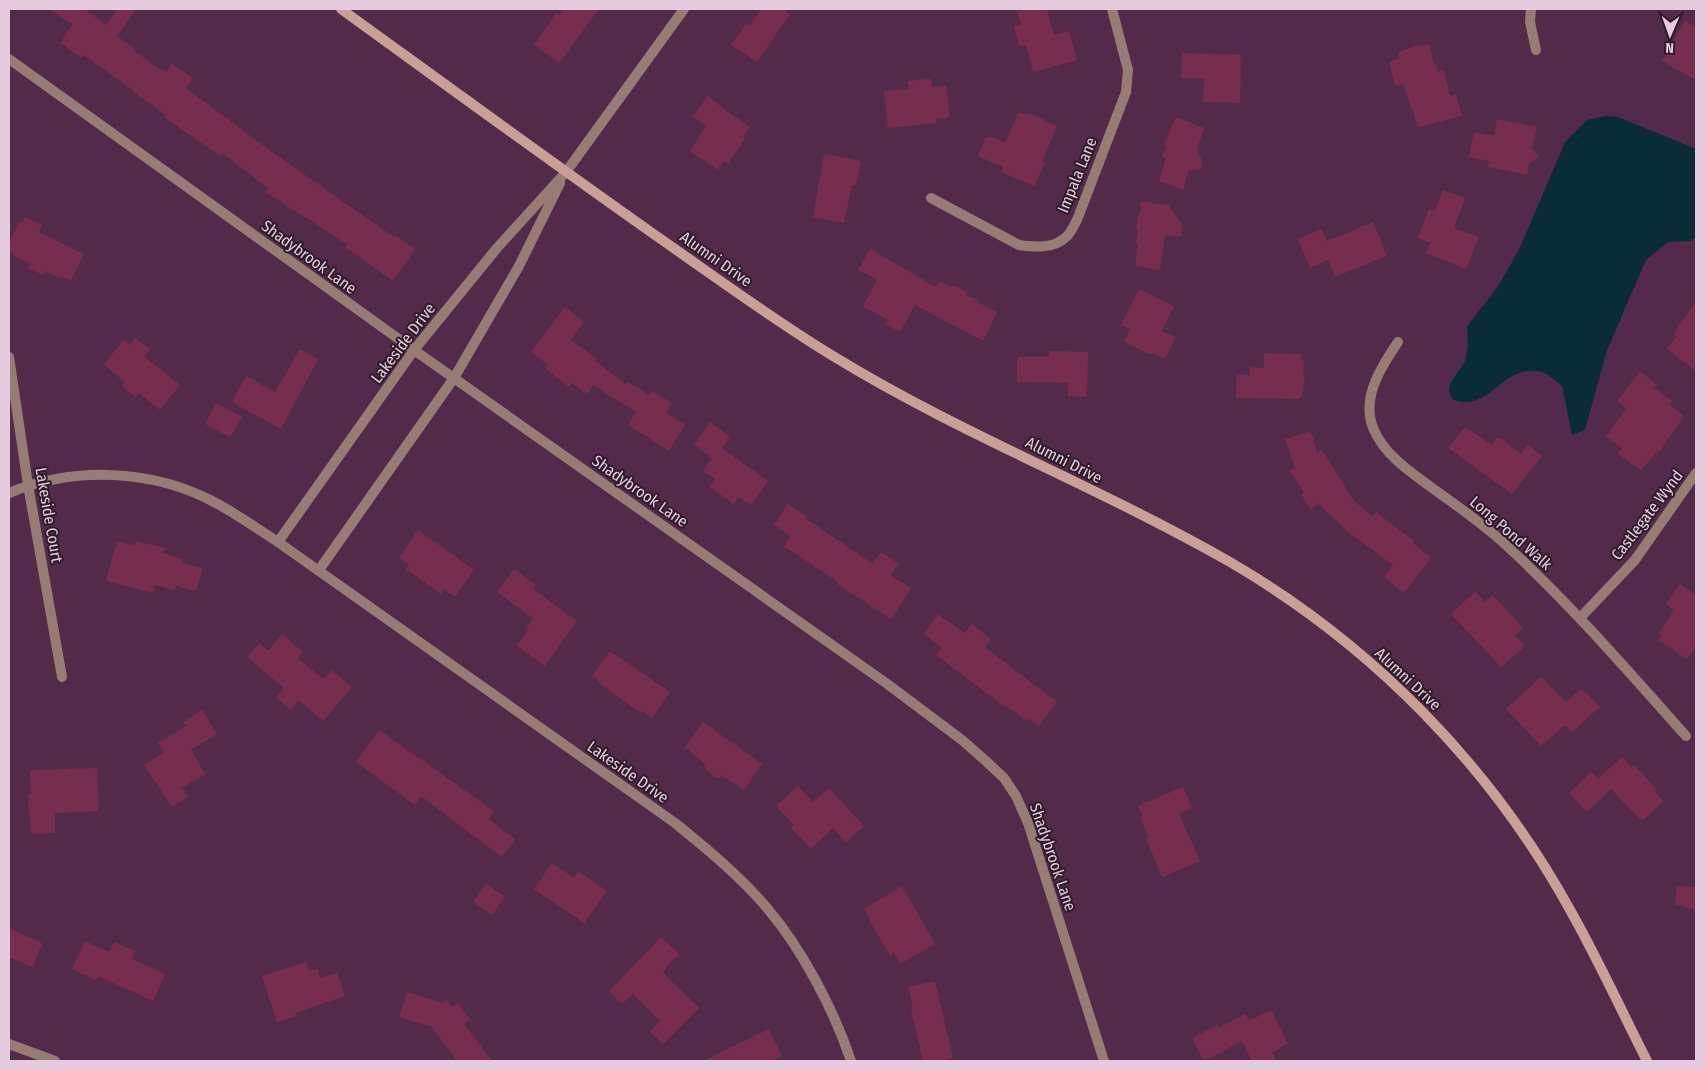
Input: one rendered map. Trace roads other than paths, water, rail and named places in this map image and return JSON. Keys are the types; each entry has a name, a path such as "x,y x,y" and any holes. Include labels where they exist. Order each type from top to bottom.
{"main road":[{"name":"Alumni Drive","path":"341,9 566,172 830,355 872,380 1230,562 1310,614 1369,662 1409,698 1460,752 1484,781 1533,847 1570,908 1647,1061"}],"street":[{"name":"Lakeside Drive","path":"278,542 414,350 497,248 566,172 684,9"},
{"name":"Impala Lane","path":"931,198 1019,245 1033,247 1050,246 1066,238 1077,220 1126,92 1128,70 1112,9"},
{"path":"1531,9 1530,22 1536,50"},
{"name":"Shadybrook Lane","path":"9,59 414,350 886,683 962,740 1004,778 1016,796 1028,823 1104,1061"},
{"name":"Lakeside Drive","path":"319,570 454,378 519,266 566,172"},
{"name":"Long Pond Walk","path":"1398,342 1373,385 1370,410 1373,428 1382,445 1402,466 1478,521 1506,545 1580,618 1686,736"},
{"name":"Lakeside Court","path":"9,357 28,485 62,677"},
{"name":"Lakeside Drive","path":"9,493 28,485 80,475 116,474 153,480 188,490 216,503 278,542 675,823 709,850 768,909 790,939 814,978 831,1012 851,1061"},
{"name":"Castlegate Wynd","path":"1580,618 1635,560 1696,474"},
{"path":"9,1044 55,1061"}],"water":[{"path":"1605,116 1618,117 1696,149 1696,237 1691,241 1668,242 1646,260 1607,350 1585,430 1572,435 1562,386 1543,372 1531,371 1510,377 1475,401 1464,402 1452,399 1449,391 1450,384 1465,361 1468,345 1467,326 1497,288 1519,250 1565,142 1587,120"}]}
